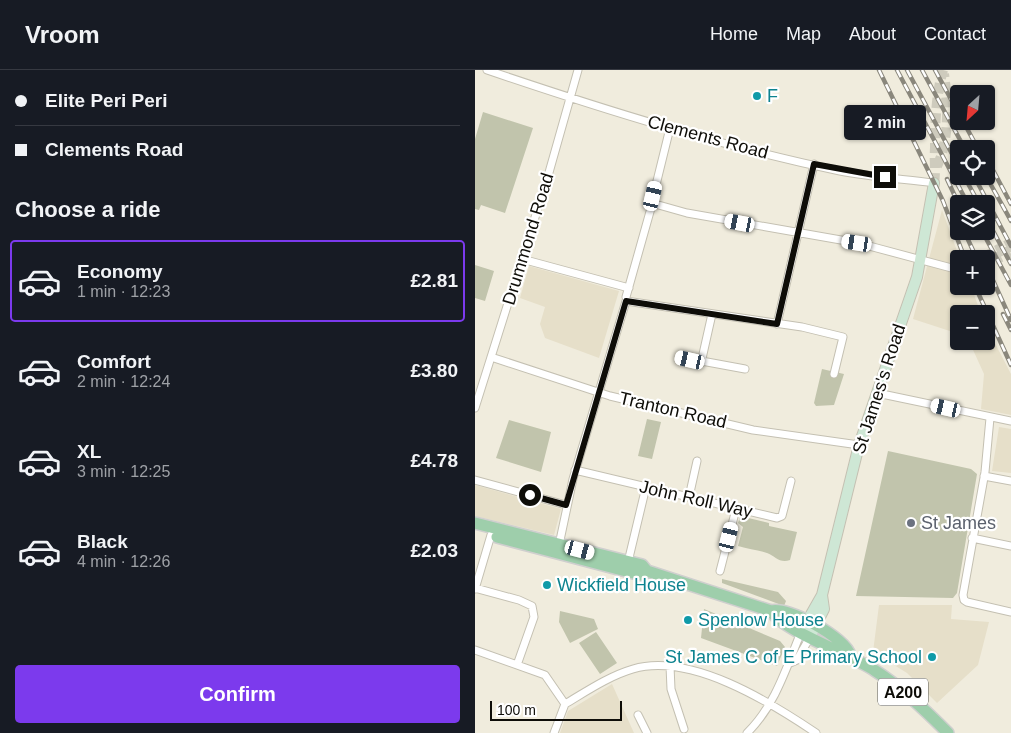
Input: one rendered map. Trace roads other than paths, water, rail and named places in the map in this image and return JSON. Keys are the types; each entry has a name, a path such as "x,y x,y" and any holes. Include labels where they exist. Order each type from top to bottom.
{"main road":[{"name":"A200","path":"475,523 642,565 647,571 771,611 779,609 817,626 841,642 848,649 850,655"},
{"name":"A200","path":"475,531 641,575 647,571"},
{"name":"A200","path":"771,611 775,617 843,654 850,655 896,686 948,733"}],"street":[{"name":"Clements Road","path":"487,70 670,128 857,174 934,184"},
{"name":"Drummond Road","path":"475,408 522,260 571,97 577,70"},
{"path":"559,545 575,470 626,299 653,201 670,128"},
{"path":"777,324 814,164"},
{"name":"St James's Road","path":"806,634 806,620 822,594 859,445 913,291 934,184"},
{"path":"653,201 655,204 687,213 857,243 950,267"},
{"path":"522,260 629,288"},
{"path":"626,299 802,327 843,337 834,374"},
{"path":"701,362 712,314"},
{"name":"Tranton Road","path":"491,357 598,392 753,430 859,445"},
{"path":"680,358 745,369"},
{"path":"877,393 1011,421"},
{"path":"990,418 984,476 972,538 964,600 1011,612"},
{"path":"689,497 697,461"},
{"name":"John Roll Way","path":"575,470 737,509 780,517 791,481"},
{"path":"984,476 1011,481"},
{"path":"475,480 566,505"},
{"path":"628,562 645,491"},
{"path":"720,571 737,509"},
{"path":"491,535 475,588 519,600 532,606 533,617 517,665"},
{"path":"972,538 1011,546"},
{"name":"St James's Road","path":"806,634 817,626 824,606 822,594"},
{"path":"790,663 797,660 806,634"},
{"path":"747,733 769,703 790,663 789,659 806,634"},
{"path":"475,650 545,675 565,704"},
{"path":"554,733 565,704 609,679 633,669 651,666 670,666 723,681 769,703 815,733"},
{"path":"670,666 671,689 684,730"},
{"path":"638,715 647,733"}],"tunnel":[{"path":"934,183 936,109 943,70"},
{"path":"937,166 944,145 947,121 944,74"},
{"path":"994,250 1011,241"},
{"path":"995,256 1011,248"},
{"path":"995,262 1011,254"}],"railway":[{"path":"879,70 943,201 962,250"},
{"path":"897,70 963,195"},
{"path":"907,70 950,150"},
{"path":"922,70 960,140"},
{"path":"935,70 950,98"},
{"path":"968,130 973,140"},
{"path":"995,174 1011,204"},
{"path":"947,179 954,195"},
{"path":"969,185 974,195"},
{"path":"979,185 1011,246"},
{"path":"991,185 1011,221"},
{"path":"995,235 1011,264"},
{"path":"968,240 973,250"},
{"path":"987,240 1011,285"},
{"path":"995,285 1011,320"},
{"path":"979,295 1011,365"},
{"path":"1003,314 1011,330"}],"place":[{"name":"F","path":"757,96"},
{"name":"St James","path":"911,523"},
{"name":"Wickfield House","path":"547,585"},
{"name":"Spenlow House","path":"688,620"},
{"name":"St James C of E Primary School","path":"932,657"}]}
